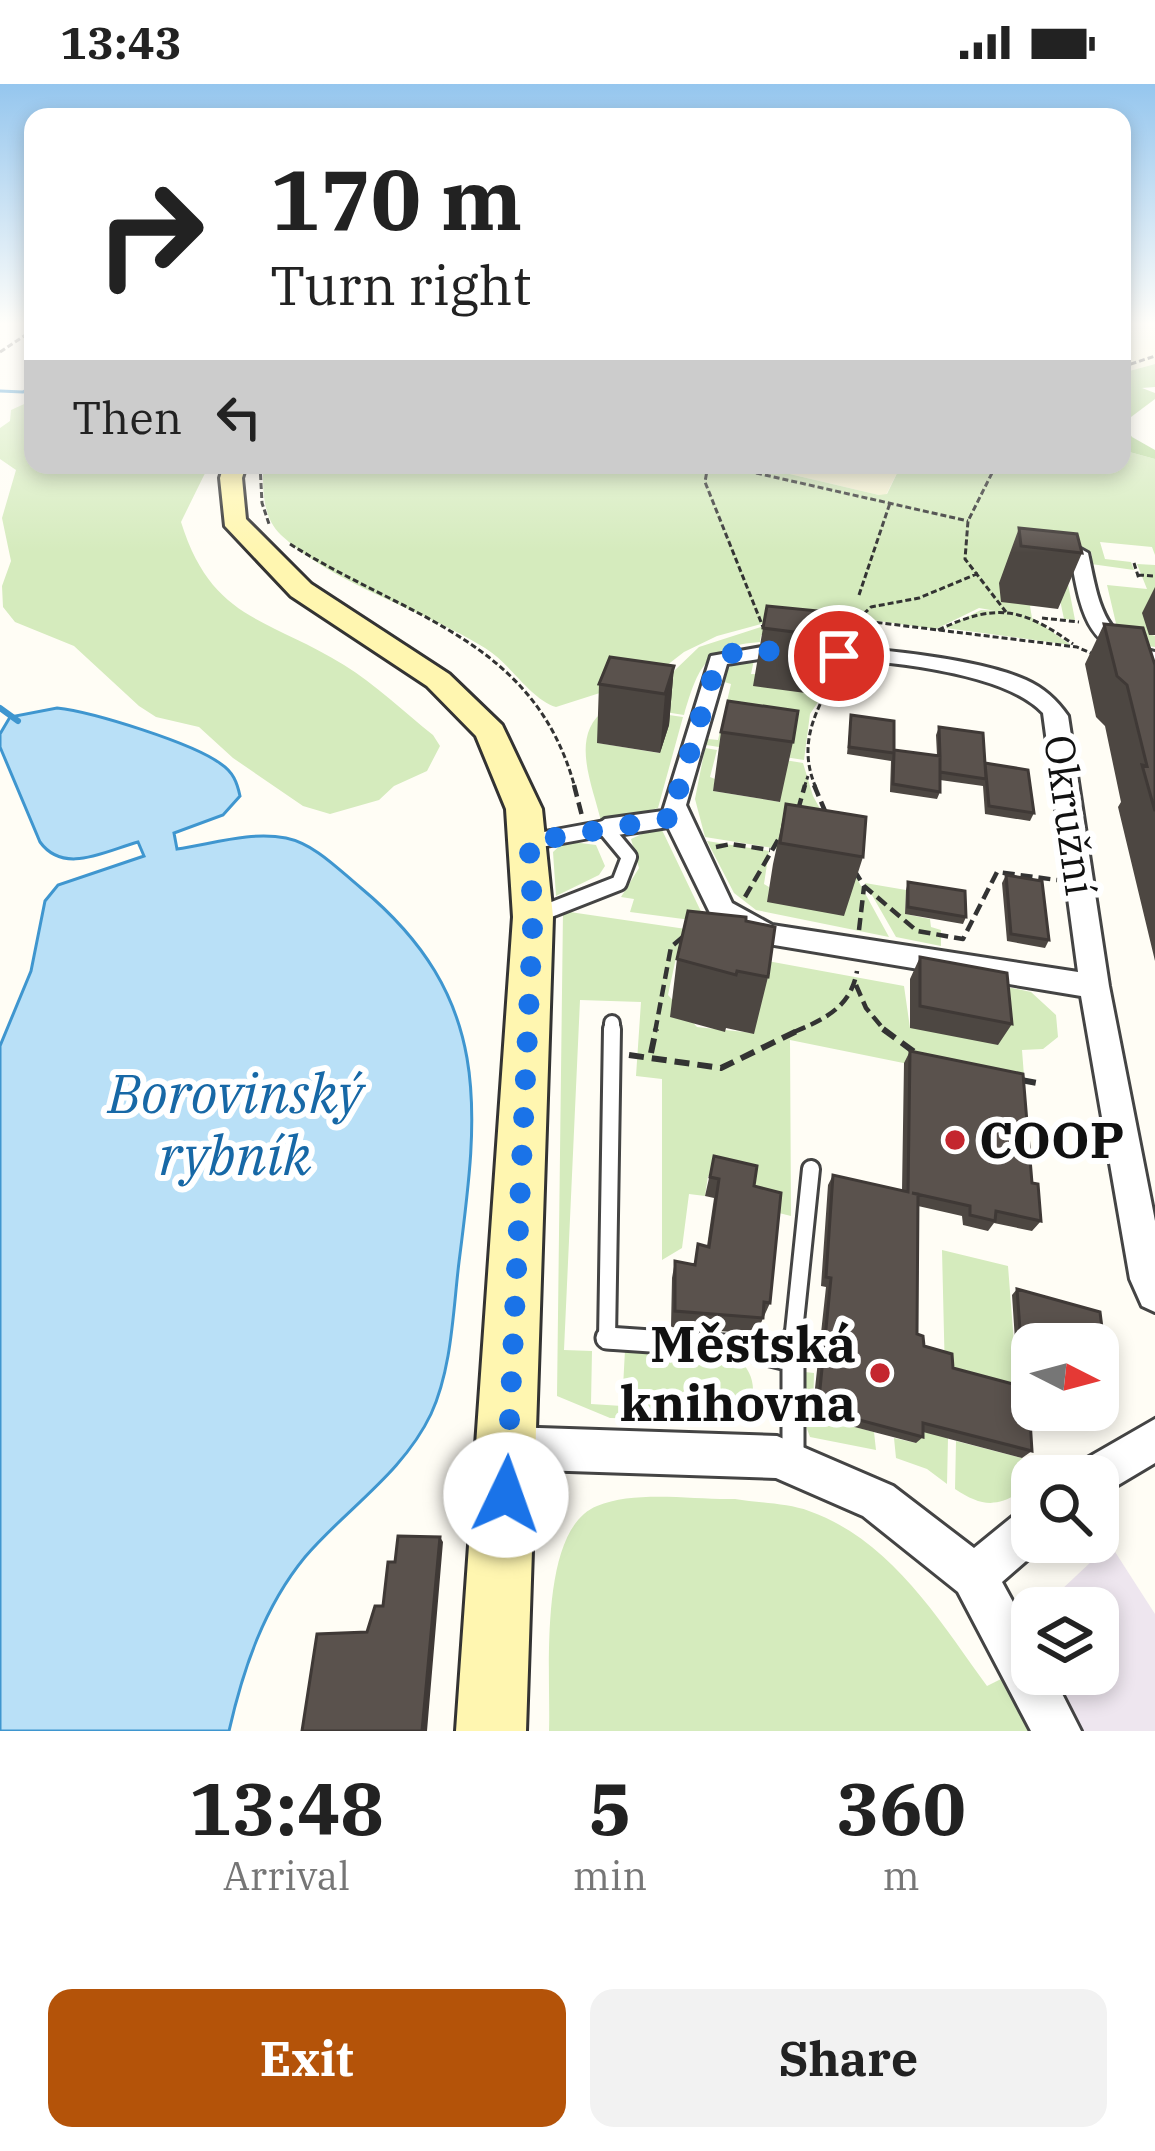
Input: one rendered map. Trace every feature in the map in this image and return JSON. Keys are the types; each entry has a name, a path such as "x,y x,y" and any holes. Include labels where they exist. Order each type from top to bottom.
{"main road":[{"path":"232,474 234,521 301,590 438,680 491,733 524,808 533,917 491,1731"}],"street":[{"path":"1079,553 1096,625 1108,643 1155,658"},
{"name":"Okružní","path":"676,817 674,805 718,659 743,649 780,648 996,676 1048,702 1057,716 1094,986 1148,1279 1155,1293"},
{"path":"595,829 676,817 722,910 741,925 766,935 1094,986"},
{"path":"1119,1462 1155,1439"},
{"path":"509,1448 777,1457 878,1501 974,1576 1057,1731"},
{"path":"974,1576 1011,1545"}],"lane":[{"path":"529,842 595,829 628,857 619,884 533,917"},
{"path":"612,1023 607,1340 738,1347 791,1360"},
{"path":"793,1463 791,1360 811,1169"}],"path":[{"path":"260,474 269,527"},
{"path":"706,474 705,482 765,630 780,648"},
{"path":"761,474 968,521"},
{"path":"992,474 968,521 965,559 979,573 984,593 1006,612"},
{"path":"859,595 890,503"},
{"path":"284,540 337,575 448,628 506,664 532,695 595,829"},
{"path":"1134,563 1139,577 1155,576"},
{"path":"857,620 871,607 919,598 979,573"},
{"path":"938,630 980,609 1096,625"},
{"path":"1037,617 1077,647 1108,660"},
{"path":"823,625 857,620 1077,647"},
{"path":"829,819 806,763 812,716 840,673 839,656"},
{"path":"693,852 731,844 791,853"},
{"path":"850,862 864,886 917,931 963,939 997,872 1080,883"},
{"path":"864,886 856,985 865,1013 889,1037 924,1058"},
{"path":"612,1055 654,1055 714,1069 740,1065 770,1043 809,1028 839,1009 856,985"},
{"path":"1003,1077 1043,1084"}],"shaded area":[{"path":"789,474 896,474 886,495"},
{"path":"1119,1558 1155,1614 1155,1731 1057,1731 1036,1695 1119,1695 1119,1587 1064,1587 1090,1563 1119,1563"}],"green space":[{"path":"1131,400 1154,400 1131,417"},
{"path":"24,404 24,474 205,474 181,522 209,579 245,613 356,673 433,735 440,746 427,771 394,786 379,800 330,814 303,806 233,758 199,727 156,717 139,706 74,646 15,622 3,607 2,586 11,561 2,518 16,470 0,459 0,428 10,421 11,410"},
{"path":"1131,435 1155,450 1155,459 1131,452"},
{"path":"1131,452 1155,459 1155,555 1152,547 1100,542 1105,559 1131,562 1134,570 1091,564 1087,556 1091,552 1061,548 1075,620 1064,619 1060,600 1030,606 1032,618 1071,645 945,628 981,610 996,611 979,608 936,629 857,618 815,623 812,643 761,635 760,642 716,654 700,672 684,715 614,704 674,671 699,647 820,608 717,636 684,652 653,676 556,707 537,697 485,648 303,553 270,520 263,474 789,474 887,494 897,474 1131,474"},
{"path":"1137,564 1155,565 1155,615 1149,634 1155,636 1155,647 1140,645 1118,632 1107,585 1147,589"},
{"path":"755,655 751,674 829,675 832,668 840,669 810,714 804,760 706,745 708,739 718,740 731,684 721,681 724,675 734,664"},
{"path":"606,709 598,743 659,753 669,725 641,711 683,717 658,808 608,822 601,821 586,760 588,732"},
{"path":"705,748 717,750 710,777 715,779 713,791 780,802 754,755 803,763 813,796 848,860 705,837 695,799"},
{"path":"659,826 706,922 630,912 634,899 621,897 639,868 631,839"},
{"path":"565,841 596,845 605,866 599,875 556,896 553,852"},
{"path":"707,841 769,851 764,884 769,887 768,902 849,864 889,937 756,910 734,893"},
{"path":"865,883 906,890 905,914 930,919 931,927 941,930 941,946 896,937"},
{"path":"563,911 720,934 715,960 677,953 668,995 697,1027 754,1033 745,957 904,986 910,1028 969,979 1031,992 1056,1015 1058,1037 1043,1049 1022,1050 1024,1076 939,1059 938,1070 790,1040 791,1216 747,1205 750,1185 708,1176 705,1196 689,1194 682,1248 662,1260 662,1079 636,1076 641,1002 580,1000 564,1350 592,1351 591,1404 622,1406 625,1350 737,1358 749,1372 753,1389 750,1406 739,1421 610,1418 557,1396"},
{"path":"942,1250 1008,1266 1011,1393 945,1376"},
{"path":"805,1372 814,1373 813,1416 874,1432 876,1450 810,1437 803,1418"},
{"path":"916,1403 948,1438 947,1484 927,1469 896,1458 894,1438 916,1443"},
{"path":"956,1441 1011,1455 1011,1497 990,1503 955,1489"},
{"path":"629,1498 782,1505 838,1524 865,1541 911,1585 987,1686 1011,1674 1011,1695 1036,1695 1057,1731 549,1731 551,1607 564,1544 578,1520 597,1506"}],"water":[{"name":"Borovinský rybník","path":"57,708 166,738 225,767 240,796 223,815 174,833 177,849 272,836 297,841 326,858 404,929 435,971 455,1014 467,1058 471,1154 451,1339 438,1396 419,1435 390,1473 321,1539 291,1576 248,1662 229,1731 0,1731 0,1046 31,971 45,901 58,885 144,856 138,842 73,859 50,852 40,842 0,747 0,734 10,717"}],"building":[{"path":"1019,528 1077,534 1082,553 1021,546"},
{"path":"767,606 829,612 826,636 763,628"},
{"path":"1104,624 1143,628 1155,665 1155,811 1127,685 1117,676"},
{"path":"610,657 674,666 665,694 599,684"},
{"path":"728,701 798,711 793,742 721,732"},
{"path":"851,715 894,721 894,750 940,756 939,727 983,733 986,779 940,772 940,792 893,784 894,753 849,747"},
{"path":"985,763 1028,770 1034,813 989,806"},
{"path":"786,804 866,817 863,857 780,843"},
{"path":"1006,875 1042,881 1049,940 1011,934"},
{"path":"908,882 965,891 966,917 908,907"},
{"path":"688,911 746,917 746,921 775,927 768,977 737,971 736,975 677,959"},
{"path":"920,957 1007,973 1012,1024 920,1006"},
{"path":"910,1051 1023,1074 1032,1183 1038,1184 1041,1221 996,1211 995,1221 970,1215 970,1206 918,1194 917,1334 923,1336 924,1346 952,1354 953,1368 1011,1383 1011,1431 1031,1431 1032,1451 923,1423 923,1437 818,1409 831,1278 826,1277 833,1175 908,1192"},
{"path":"714,1156 757,1166 754,1186 781,1193 770,1303 764,1302 763,1318 675,1311 675,1261 695,1265 698,1244 709,1247 719,1179 710,1177"},
{"path":"1017,1289 1100,1312 1101,1323 1020,1323"},
{"path":"398,1536 440,1537 422,1731 302,1731 317,1634 367,1632 375,1606 383,1606 388,1562 395,1562"}],"waterway":[{"path":"0,708 18,721"}],"place":[{"name":"COOP","path":"955,1140"},
{"name":"Městská knihovna","path":"880,1373"}],"route":[{"path":"506,1495 533,917 529,842 676,817 674,805 718,659 743,649 780,648 839,656"}]}
